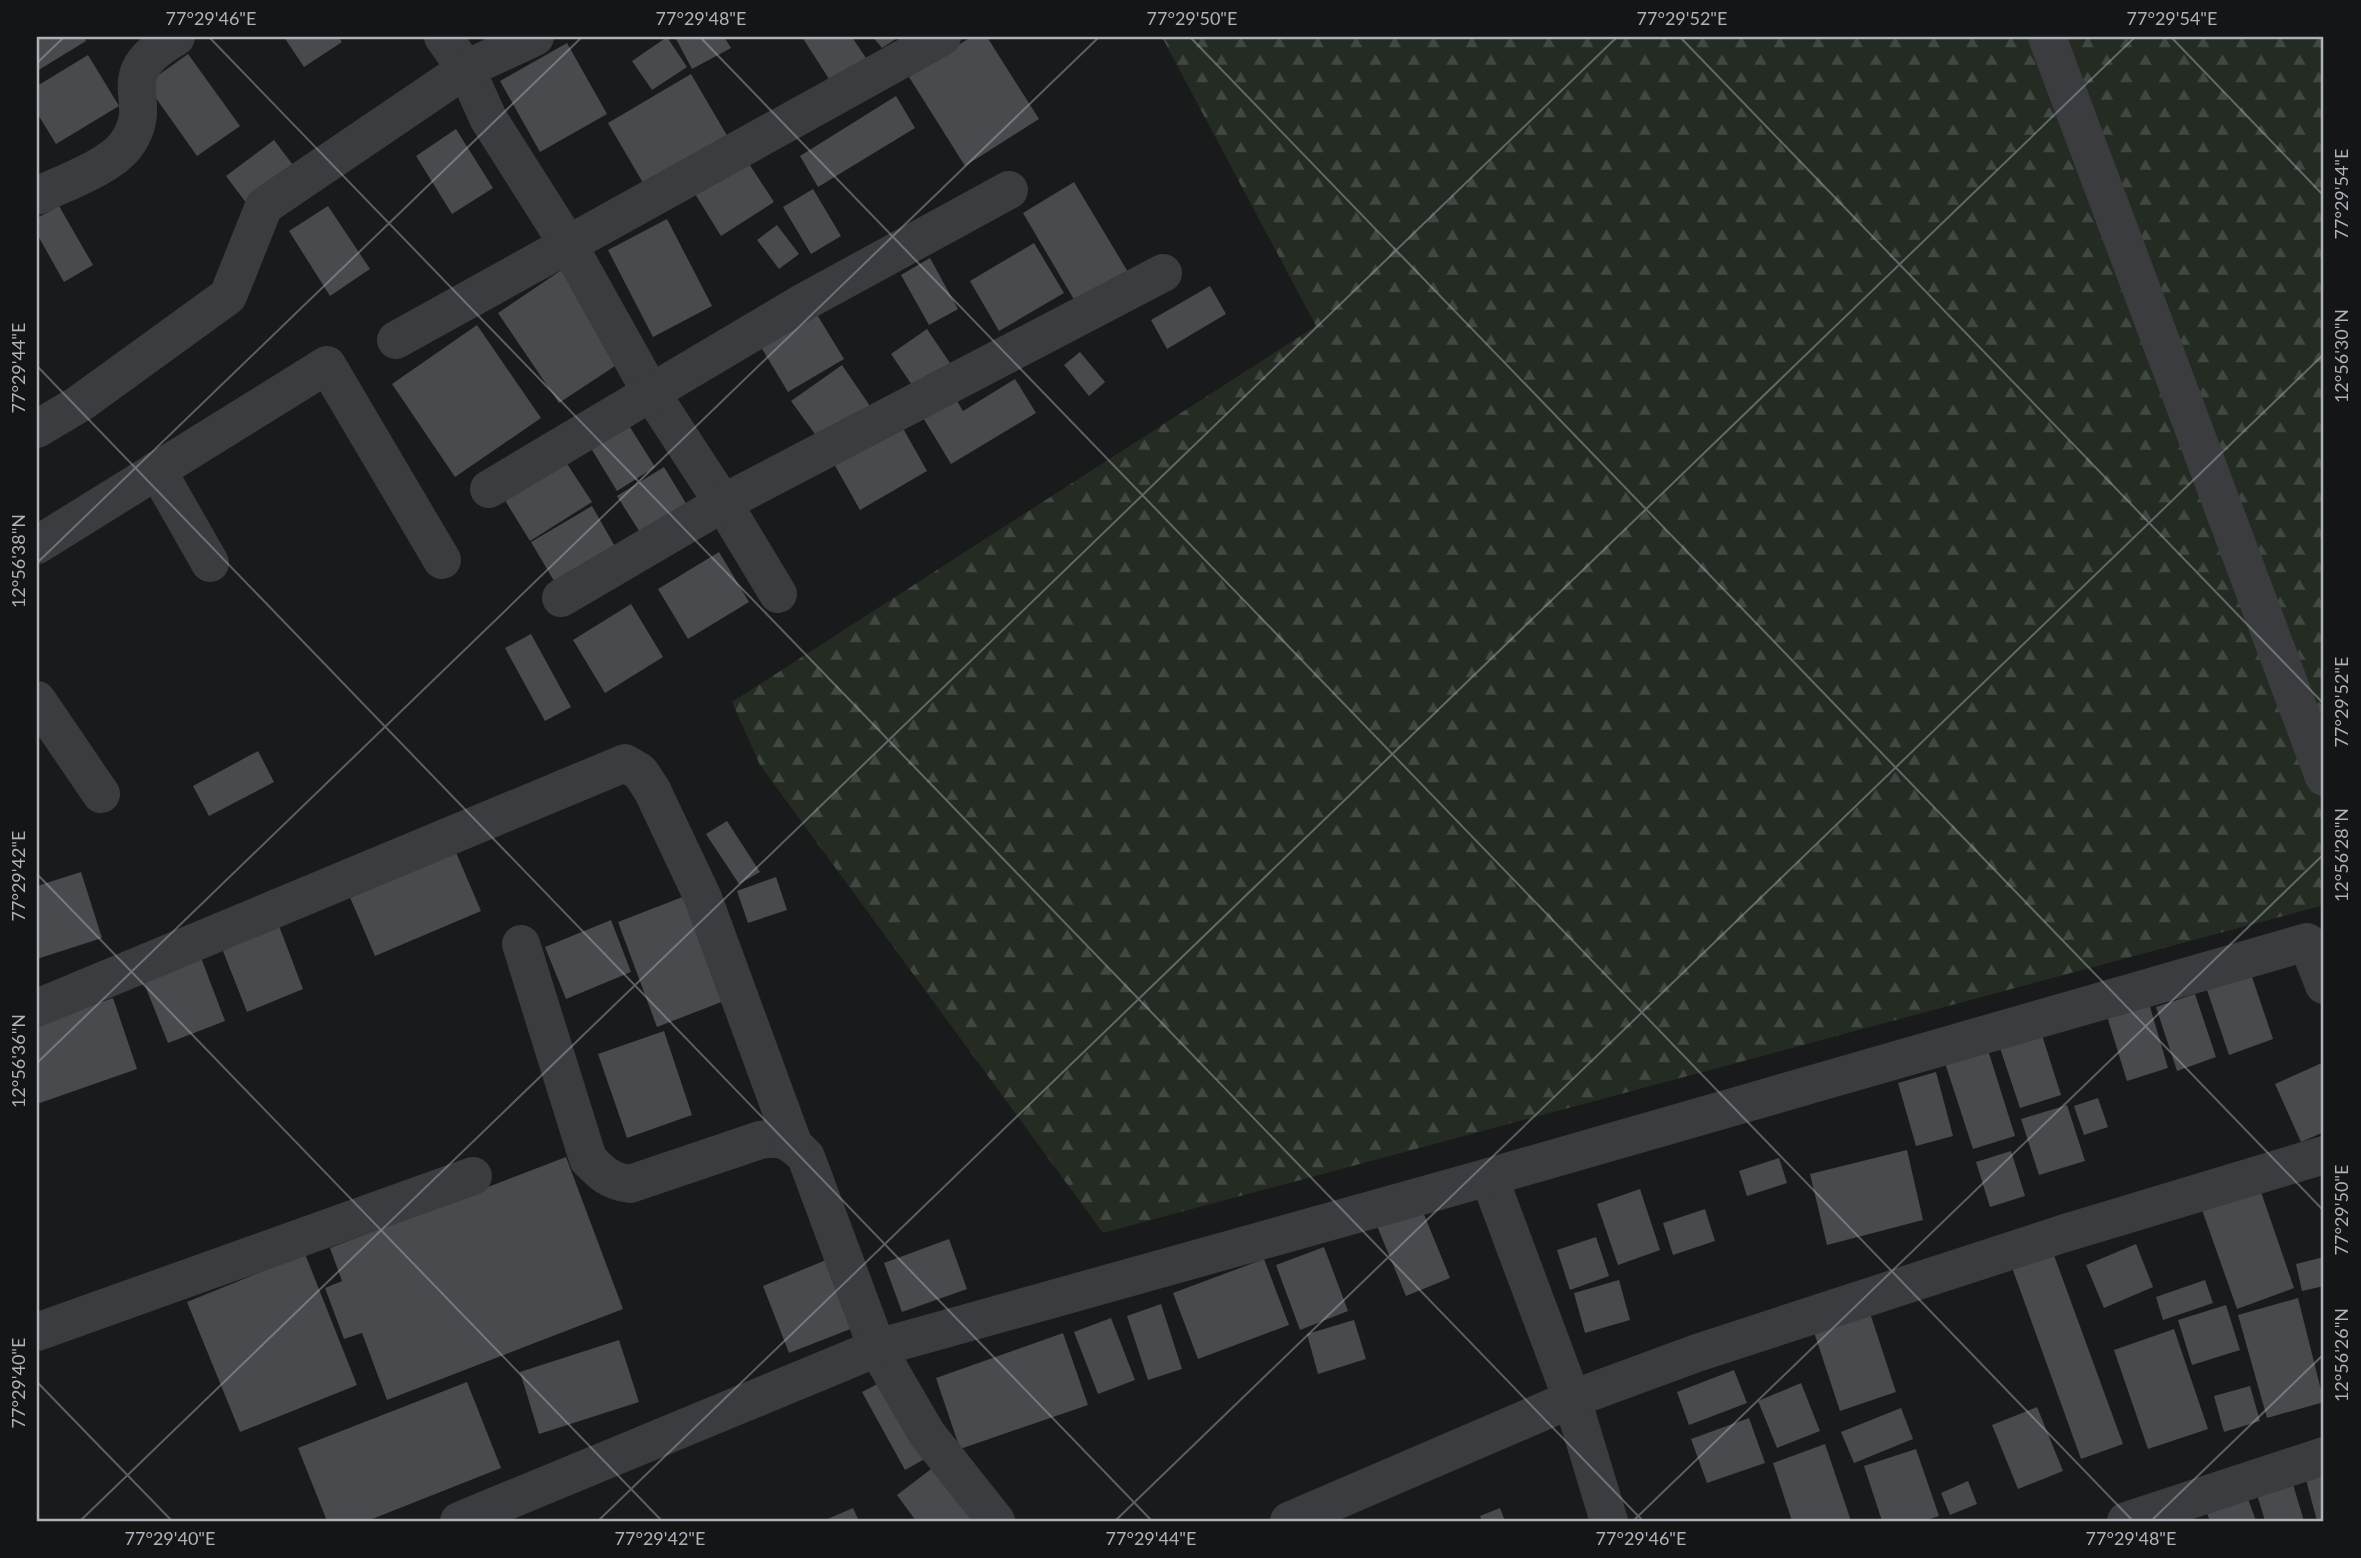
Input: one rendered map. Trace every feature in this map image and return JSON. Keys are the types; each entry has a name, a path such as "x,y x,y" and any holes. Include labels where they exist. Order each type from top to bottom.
{"street":[{"path":"37,196 104,163 125,146 140,117 134,83 142,63 158,47 176,37"},
{"path":"443,37 466,69 488,118 569,246 650,391 778,594"},
{"path":"37,429 79,404 228,296 264,206 466,69 536,37"},
{"path":"396,341 942,37"},
{"path":"2047,37 2324,777"},
{"path":"489,489 802,303 1009,190"},
{"path":"561,598 723,503 1163,273"},
{"path":"37,544 327,365 442,560"},
{"path":"157,470 210,563"},
{"path":"37,700 101,794"},
{"path":"37,1008 625,763 640,772 652,790 703,898 793,1143 806,1157 877,1348 927,1434 996,1521"},
{"path":"458,1521 877,1348 1489,1177 2307,942 2324,985"},
{"path":"521,944 588,1159 602,1175 613,1182 630,1184 760,1140 776,1137 793,1143"},
{"path":"1289,1521 1572,1399 1697,1353 2049,1238 2324,1155"},
{"path":"37,1332 472,1176"},
{"path":"1489,1177 1572,1399 1609,1521"},
{"path":"2126,1521 2324,1456"}],"green space":[{"path":"1162,37 2324,37 2324,905 1103,1233 760,765 732,702 1316,326"}],"building":[{"path":"37,37 84,37 86,41 37,71"},
{"path":"284,37 338,37 342,42 304,67"},
{"path":"667,37 687,67 652,90 632,61"},
{"path":"675,37 724,37 731,48 692,69"},
{"path":"802,37 852,37 866,58 831,82"},
{"path":"873,37 899,37 882,48"},
{"path":"971,37 987,37 1039,119 965,166 909,77"},
{"path":"567,43 607,114 540,152 500,81"},
{"path":"188,54 240,126 197,156 146,84"},
{"path":"88,55 119,106 56,144 37,113 37,86"},
{"path":"691,74 729,139 646,188 608,123"},
{"path":"896,96 915,128 818,187 800,156"},
{"path":"456,129 493,188 452,214 416,156"},
{"path":"274,140 299,173 250,208 226,176"},
{"path":"744,156 774,202 721,236 692,189"},
{"path":"1074,182 1131,277 1079,308 1023,213"},
{"path":"813,189 841,236 811,254 783,207"},
{"path":"59,206 93,265 64,282 37,234 37,218"},
{"path":"328,206 370,269 330,296 289,231"},
{"path":"667,219 712,306 653,337 608,250"},
{"path":"777,225 799,254 779,269 757,240"},
{"path":"1034,243 1064,293 999,331 970,281"},
{"path":"930,258 958,309 929,325 901,275"},
{"path":"563,269 624,360 559,403 498,313"},
{"path":"1210,286 1226,314 1167,349 1151,320"},
{"path":"813,308 844,359 788,392 758,342"},
{"path":"477,325 541,418 455,477 392,384"},
{"path":"927,329 952,366 916,391 891,354"},
{"path":"1080,352 1105,382 1089,396 1064,365"},
{"path":"842,365 870,406 820,441 791,401"},
{"path":"1015,379 1036,413 951,464 922,416 954,396 963,411"},
{"path":"623,416 655,467 617,491 586,440"},
{"path":"900,423 927,471 860,510 833,462"},
{"path":"562,456 592,502 530,541 501,494"},
{"path":"664,467 687,505 641,534 617,496"},
{"path":"592,506 617,550 557,586 531,542"},
{"path":"719,552 749,602 688,639 658,589"},
{"path":"631,604 663,657 605,693 573,640"},
{"path":"531,634 571,707 545,721 505,648"},
{"path":"258,751 274,782 209,816 193,786"},
{"path":"727,821 760,872 739,884 706,834"},
{"path":"452,843 481,911 375,956 346,888"},
{"path":"81,872 102,938 37,959 37,886"},
{"path":"776,877 787,910 748,923 737,891"},
{"path":"685,896 724,1001 657,1027 618,922"},
{"path":"276,918 303,989 247,1012 219,941"},
{"path":"611,920 631,972 566,999 545,947"},
{"path":"200,955 225,1021 168,1043 142,978"},
{"path":"2251,974 2273,1039 2229,1055 2207,990"},
{"path":"2195,994 2216,1057 2177,1071 2156,1007"},
{"path":"113,998 137,1069 37,1104 37,1024"},
{"path":"2148,1000 2168,1068 2127,1081 2106,1013"},
{"path":"664,1031 692,1115 627,1138 598,1054"},
{"path":"2041,1032 2061,1095 2020,1108 1999,1045"},
{"path":"1988,1050 2015,1136 1973,1149 1945,1063"},
{"path":"2324,1062 2324,1132 2301,1142 2275,1084"},
{"path":"1936,1072 1953,1136 1916,1146 1898,1083"},
{"path":"2098,1098 2108,1127 2084,1135 2074,1106"},
{"path":"2067,1105 2085,1161 2039,1175 2021,1119"},
{"path":"1907,1150 1923,1220 1827,1245 1810,1174"},
{"path":"2011,1151 2025,1196 1990,1207 1976,1162"},
{"path":"566,1157 623,1309 387,1400 362,1333 344,1339 325,1288 342,1281 330,1248"},
{"path":"1779,1158 1787,1183 1747,1196 1739,1171"},
{"path":"2259,1186 2294,1288 2237,1309 2201,1207"},
{"path":"1640,1189 1660,1250 1618,1265 1597,1204"},
{"path":"1421,1207 1450,1278 1406,1296 1377,1226"},
{"path":"1705,1209 1715,1241 1673,1255 1663,1223"},
{"path":"1596,1237 1609,1276 1570,1290 1557,1250"},
{"path":"949,1239 967,1289 902,1312 884,1263"},
{"path":"2136,1244 2153,1287 2104,1308 2086,1265"},
{"path":"1324,1247 1348,1311 1300,1330 1276,1265"},
{"path":"2051,1247 2123,1444 2081,1459 2010,1262"},
{"path":"305,1254 357,1385 240,1432 187,1302"},
{"path":"2324,1257 2324,1286 2302,1291 2296,1264"},
{"path":"1264,1259 1289,1325 1198,1359 1173,1293"},
{"path":"826,1260 853,1328 789,1353 763,1286"},
{"path":"1619,1280 1630,1320 1585,1333 1574,1293"},
{"path":"2205,1280 2213,1303 2163,1320 2156,1297"},
{"path":"2298,1298 2324,1402 2267,1418 2238,1315"},
{"path":"1161,1304 1182,1369 1148,1380 1127,1316"},
{"path":"2226,1305 2240,1350 2192,1365 2178,1320"},
{"path":"1869,1310 1896,1392 1840,1411 1813,1329"},
{"path":"1111,1318 1135,1380 1098,1394 1074,1332"},
{"path":"1354,1320 1366,1359 1318,1374 1307,1334"},
{"path":"2174,1329 2208,1429 2148,1449 2114,1350"},
{"path":"1063,1333 1088,1405 960,1449 936,1378"},
{"path":"619,1340 639,1402 539,1434 520,1372"},
{"path":"1734,1370 1747,1403 1689,1425 1677,1392"},
{"path":"887,1379 930,1456 905,1470 862,1392"},
{"path":"467,1382 501,1468 367,1521 327,1521 298,1448"},
{"path":"1801,1383 1820,1431 1777,1448 1758,1401"},
{"path":"2250,1386 2260,1421 2224,1432 2214,1396"},
{"path":"2037,1407 2063,1471 2018,1489 1992,1425"},
{"path":"1901,1408 1913,1439 1854,1463 1841,1432"},
{"path":"1749,1418 1765,1463 1707,1483 1691,1439"},
{"path":"1825,1444 1851,1521 1792,1521 1773,1463"},
{"path":"1916,1449 1939,1516 1923,1521 1882,1521 1864,1466"},
{"path":"939,1463 982,1521 916,1521 897,1495"},
{"path":"2324,1470 2324,1521 2317,1521 2305,1476"},
{"path":"1968,1481 1977,1504 1950,1515 1941,1493"},
{"path":"2292,1481 2304,1521 2265,1521 2256,1491"},
{"path":"2244,1488 2256,1521 2210,1521 2203,1503"},
{"path":"853,1508 859,1521 823,1521"},
{"path":"1500,1508 1505,1521 1482,1521 1480,1516"}]}
